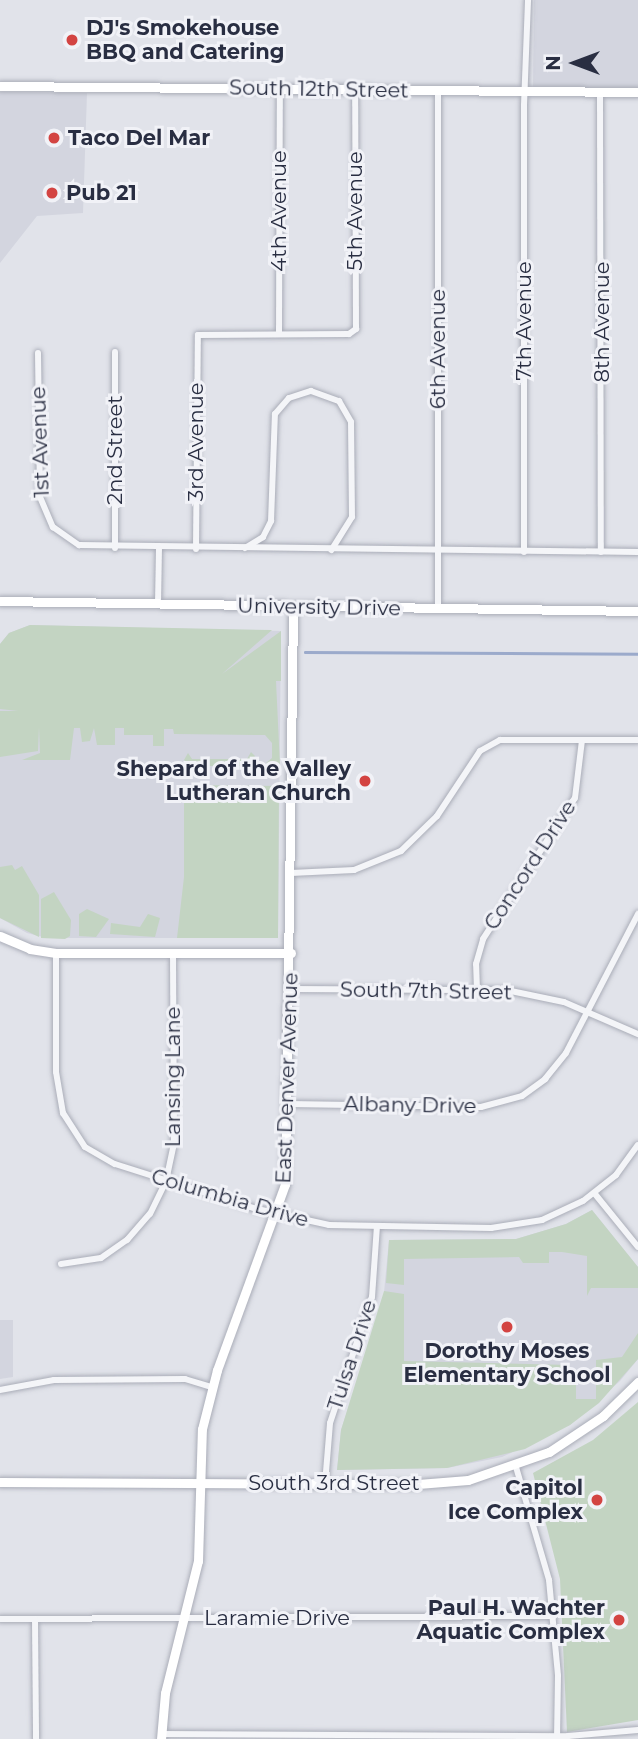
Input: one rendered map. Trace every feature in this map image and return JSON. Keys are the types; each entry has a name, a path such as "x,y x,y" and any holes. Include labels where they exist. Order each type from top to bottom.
{"street":[{"name":"7th Avenue","path":"524,551 528,0"},
{"name":"South 12th Street","path":"0,86 638,92"},
{"name":"4th Avenue","path":"279,334 280,89"},
{"name":"5th Avenue","path":"279,334 355,332 355,89"},
{"name":"6th Avenue","path":"438,90 438,609"},
{"name":"8th Avenue","path":"600,92 601,552"},
{"name":"3rd Avenue","path":"195,549 198,335 279,334"},
{"name":"2nd Street","path":"115,352 116,548"},
{"name":"1st Avenue","path":"38,353 38,488 54,527 79,545 116,548"},
{"path":"243,549 263,537 271,521 275,414 289,398 311,391 339,401 351,422 352,517 331,550"},
{"path":"116,548 638,552"},
{"path":"158,605 159,549"},
{"name":"University Drive","path":"0,601 293,608 638,611"},
{"name":"East Denver Avenue","path":"161,1736 165,1693 198,1561 202,1429 212,1387 277,1214 285,1184 291,989 293,608"},
{"path":"292,873 354,870 401,850 426,829 471,762 489,744 500,740 638,740"},
{"name":"Concord Drive","path":"477,990 476,964 483,939 572,805 580,782 582,740"},
{"name":"Albany Drive","path":"289,1104 481,1107 509,1102 534,1088 554,1068 638,915"},
{"path":"0,936 30,949 56,953 291,953"},
{"name":"Columbia Drive","path":"56,953 56,1072 63,1113 85,1147 115,1164 166,1181 277,1214 329,1225 509,1227 557,1214 595,1194 638,1145"},
{"name":"Lansing Lane","path":"61,1264 101,1258 127,1240 150,1214 166,1181 174,1144 173,954"},
{"name":"South 7th Street","path":"291,989 477,990 535,995 588,1010 638,1034"},
{"path":"595,1194 638,1247"},
{"name":"Tulsa Drive","path":"325,1484 330,1423 372,1297 377,1226"},
{"path":"0,1390 54,1380 185,1378 212,1387"},
{"name":"South 3rd Street","path":"0,1482 451,1482 516,1467 578,1434 638,1382"},
{"path":"516,1467 536,1523 554,1616 556,1737"},
{"name":"Laramie Drive","path":"0,1619 554,1616"},
{"path":"36,1619 36,1739"},
{"path":"161,1736 556,1737 638,1730"}],"shaded area":[{"path":"534,0 638,0 638,88 533,88"},
{"path":"0,92 87,93 83,213 37,216 0,263"},
{"path":"30,625 281,631 278,938 47,938 27,933 0,918 0,644 9,633"},
{"name":"Dorothy Moses Elementary School","path":"592,1210 638,1267 638,1359 620,1381 570,1425 502,1457 447,1468 337,1470 341,1430 383,1303 389,1240 516,1239 566,1224"},
{"path":"0,1320 13,1320 13,1377 0,1379"}],"green space":[{"path":"30,625 272,630 222,674 281,631 281,681 276,681 280,765 266,763 272,758 272,743 265,735 174,734 173,729 164,729 164,746 153,746 153,735 124,735 124,728 115,728 115,745 97,745 94,728 90,741 82,742 80,728 74,728 70,760 22,760 40,753 39,727 38,751 0,757 0,711 18,711 0,709 0,644 9,633"},
{"path":"251,752 255,756 251,766 190,766 184,760 188,753 192,759 247,759"},
{"path":"184,785 279,786 278,938 177,938 184,877"},
{"path":"12,865 15,870 22,866 39,895 39,937 0,918 0,867"},
{"path":"54,892 71,920 70,936 65,939 41,938 41,899"},
{"path":"87,909 109,919 96,937 79,936 79,914"},
{"path":"148,914 160,918 155,937 110,934 111,923 140,927"},
{"path":"592,1210 638,1267 638,1288 591,1288 587,1296 587,1256 562,1252 549,1252 549,1263 523,1263 519,1257 404,1259 404,1285 386,1283 389,1240 516,1239 566,1224"},
{"path":"384,1291 404,1294 404,1361 570,1365 569,1372 576,1374 576,1399 596,1399 596,1360 622,1357 638,1333 638,1359 599,1403 570,1425 525,1449 447,1468 337,1470 341,1430"},
{"path":"638,1402 638,1720 567,1732 560,1579 533,1473 593,1440"}],"waterway":[{"path":"305,652 638,654"}],"place":[{"name":"DJ's Smokehouse BBQ and Catering","path":"72,40"},
{"name":"Taco Del Mar","path":"54,138"},
{"name":"Pub 21","path":"52,193"},
{"name":"Shepard of the Valley Lutheran Church","path":"365,781"},
{"name":"Dorothy Moses Elementary School","path":"507,1327"},
{"name":"Capitol Ice Complex","path":"597,1500"},
{"name":"Paul H. Wachter Aquatic Complex","path":"619,1620"}]}
